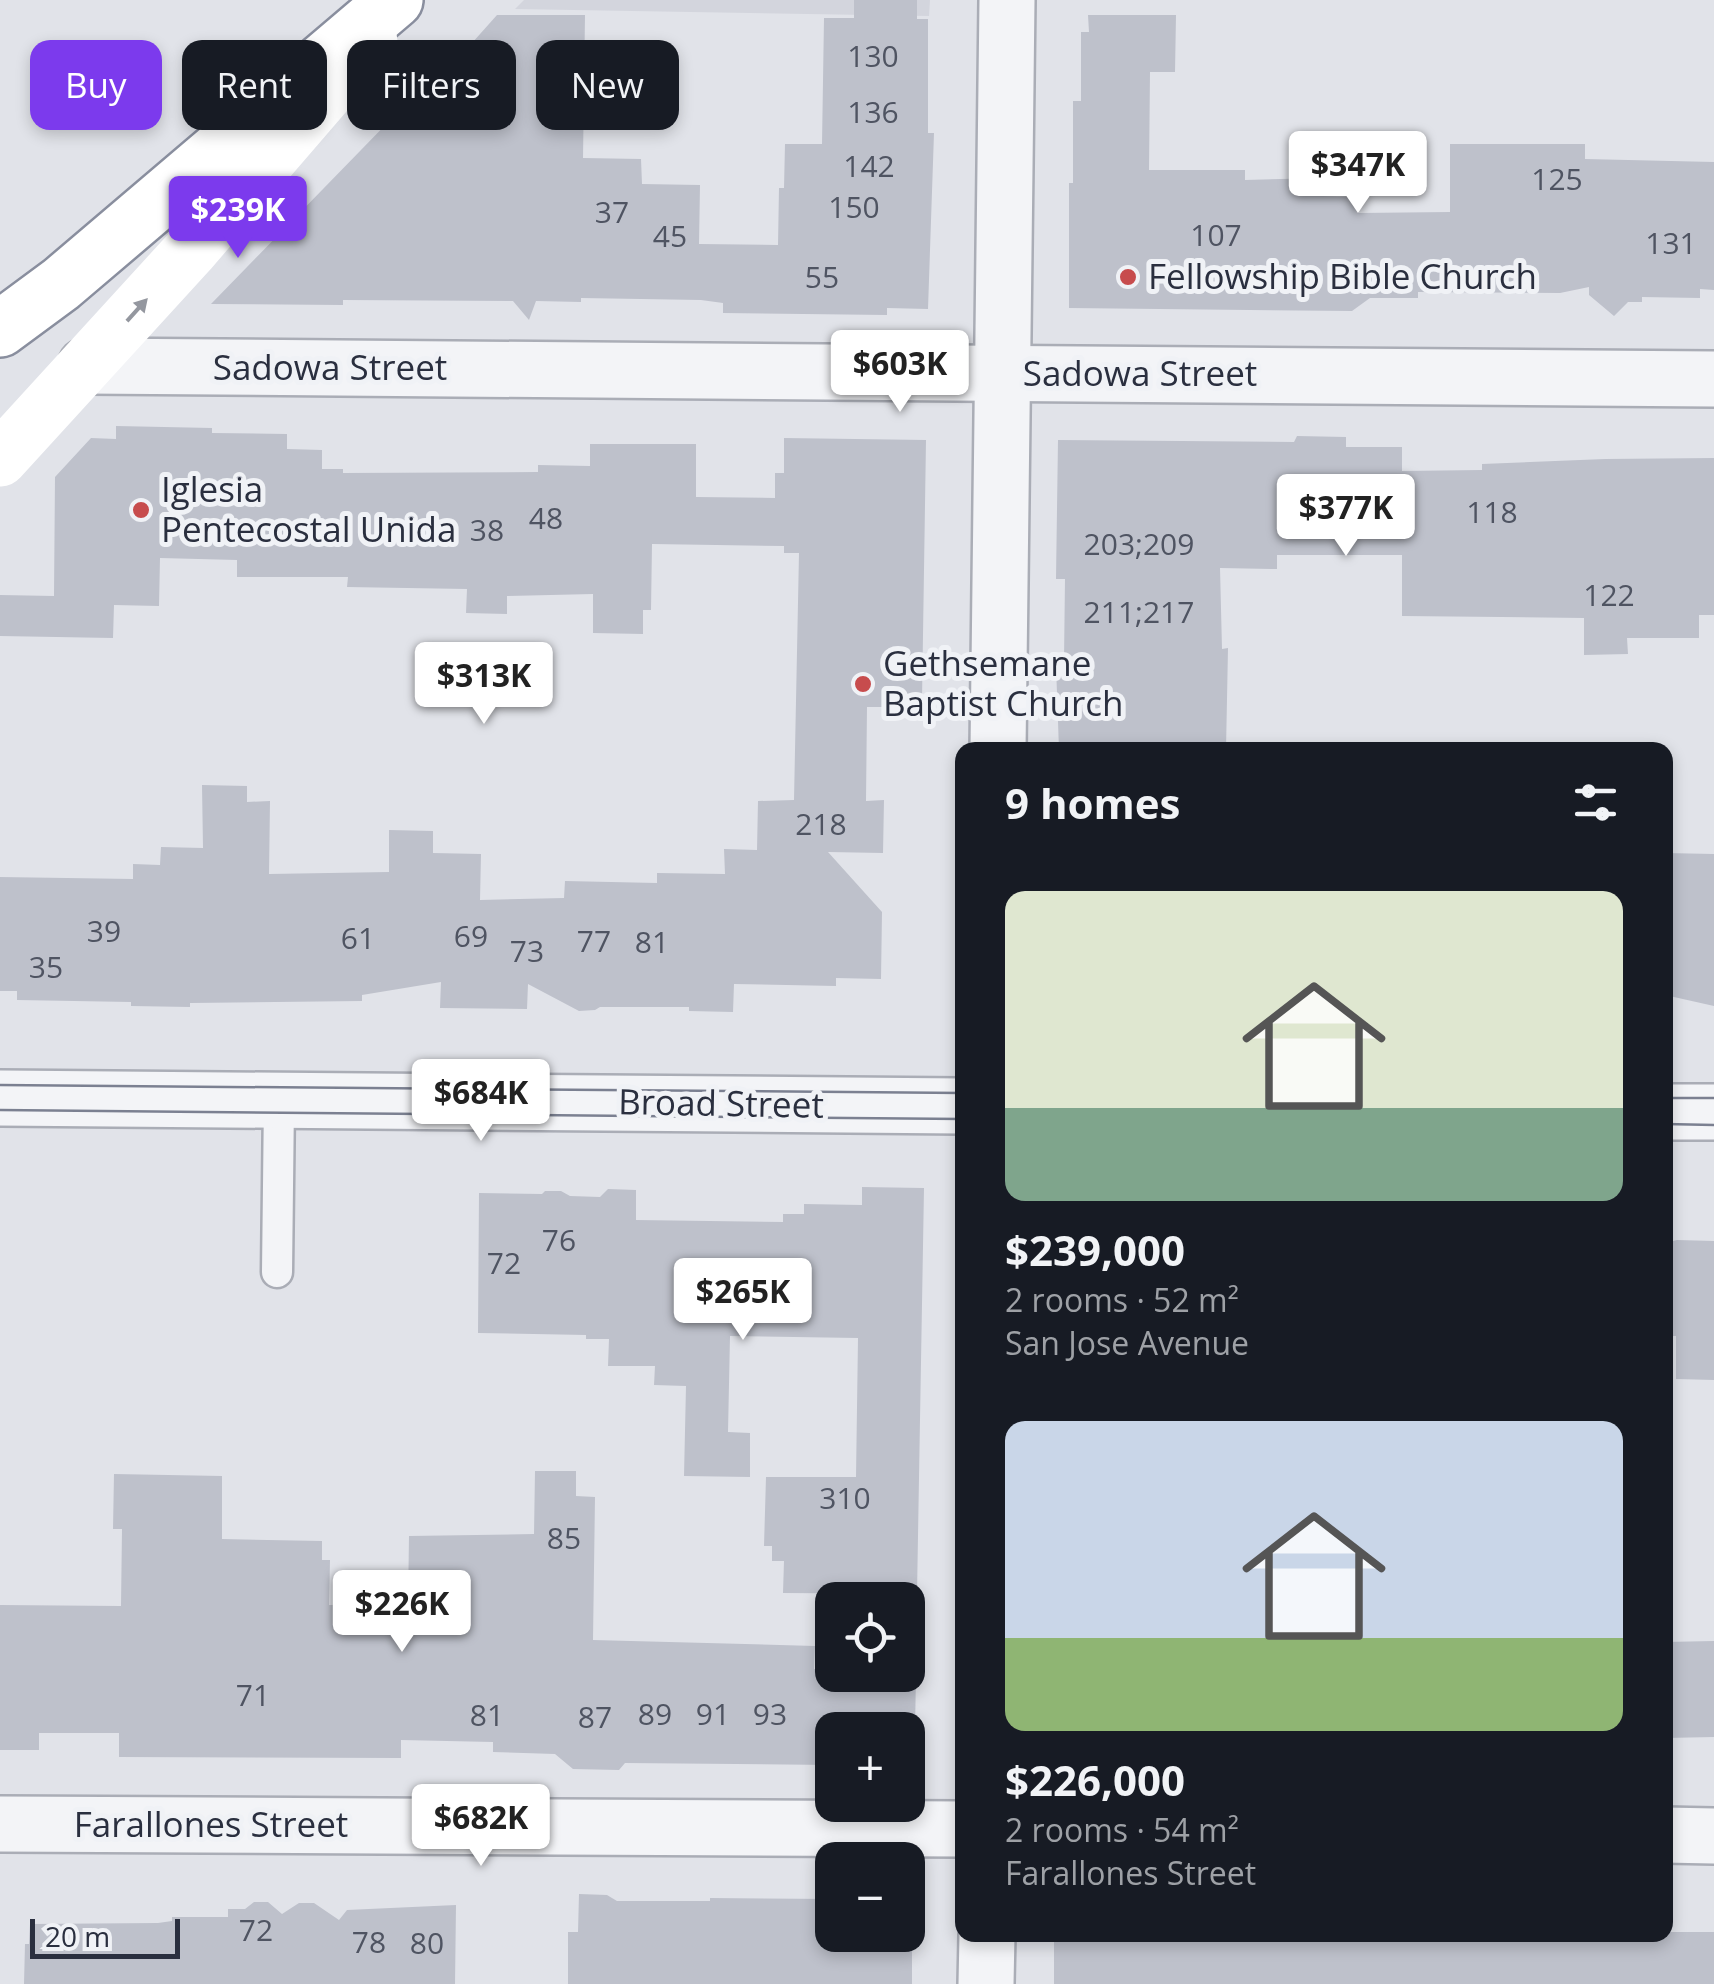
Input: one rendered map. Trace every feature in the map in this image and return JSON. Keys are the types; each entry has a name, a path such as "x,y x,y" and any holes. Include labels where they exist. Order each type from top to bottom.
{"main road":[{"path":"0,328 62,284 394,0"},
{"path":"0,459 190,251 406,0"}],"street":[{"path":"998,742 1007,0"},
{"name":"Sadowa Street","path":"86,366 1714,378"},
{"name":"Broad Street","path":"0,1098 955,1106"},
{"path":"1673,1112 1714,1112"},
{"name":"Farallones Street","path":"0,1824 955,1829"},
{"path":"1673,1835 1714,1836"},
{"path":"986,1984 987,1942"}],"lane":[{"path":"277,1272 279,1100"}],"shaded area":[{"path":"524,0 930,0 929,16 515,9"}],"building":[{"path":"854,0 917,0 917,19 928,19 928,133 934,133 928,309 887,308 887,315 723,313 723,303 701,300 581,298 581,302 536,301 529,320 513,301 211,304 380,130 516,130 516,40 475,40 497,15 585,15 585,40 536,40 536,130 583,130 583,158 641,159 642,184 700,185 699,244 778,245 785,144 822,144 824,18 854,18"},
{"path":"1088,15 1176,15 1175,72 1150,72 1149,170 1245,170 1245,180 1324,178 1323,196 1358,197 1359,213 1450,212 1450,144 1585,144 1585,159 1714,162 1714,290 1700,289 1700,298 1642,297 1642,302 1628,302 1614,316 1589,295 1589,287 1560,293 1418,292 1418,298 1370,298 1352,311 1069,308 1073,101 1081,101 1081,32 1089,32"},
{"path":"116,426 287,434 287,449 322,450 322,469 343,469 343,473 538,472 538,465 590,466 590,444 696,444 696,497 775,498 775,473 784,473 784,438 926,440 922,700 895,699 895,707 867,707 866,801 884,800 883,853 828,852 882,912 881,979 836,978 836,986 734,984 733,1012 689,1011 689,1007 600,1007 579,1011 528,984 527,1009 440,1008 441,982 362,995 362,1001 190,1003 190,1007 17,1000 17,991 0,991 0,877 133,879 133,864 160,865 161,847 203,848 202,785 247,786 247,802 270,801 269,874 389,872 389,830 433,831 433,853 481,854 480,900 564,898 565,881 657,883 657,873 725,874 724,849 757,850 758,801 794,800 799,553 784,553 784,546 652,544 651,610 643,610 643,634 593,633 593,594 507,596 507,614 466,613 467,589 347,587 348,577 237,577 237,560 160,558 159,606 114,605 113,638 0,636 0,595 54,596 55,477 91,438 116,439"},
{"path":"1297,436 1346,437 1346,447 1402,447 1402,471 1482,470 1482,464 1714,458 1714,615 1699,615 1699,638 1627,638 1628,654 1584,655 1584,618 1402,616 1402,555 1277,555 1277,569 1220,568 1222,649 1228,648 1226,742 1059,742 1056,665 1064,660 1065,579 1056,579 1058,440 1294,442"},
{"path":"1673,853 1714,854 1714,1006 1673,997"},
{"path":"862,1187 924,1188 917,1582 815,1582 815,1593 783,1593 784,1561 772,1561 772,1546 764,1546 766,1477 856,1477 858,1338 730,1336 728,1432 750,1433 750,1477 684,1476 686,1386 654,1385 655,1366 608,1366 609,1339 478,1333 479,1193 561,1191 570,1196 600,1197 608,1189 636,1190 636,1220 783,1222 783,1214 804,1214 804,1204 862,1205"},
{"path":"1673,1241 1714,1241 1714,1380 1676,1379"},
{"path":"535,1471 576,1471 576,1496 595,1497 593,1640 815,1646 815,1692 916,1692 915,1712 815,1712 815,1765 625,1763 619,1770 573,1769 555,1754 493,1752 493,1742 401,1740 401,1758 119,1757 119,1733 39,1733 39,1750 0,1750 0,1605 121,1606 122,1529 113,1529 114,1474 222,1476 222,1539 322,1541 322,1560 330,1560 329,1605 408,1604 409,1536 534,1534"},
{"path":"1714,1641 1714,1737 1673,1738 1673,1642"},
{"path":"579,1894 607,1895 617,1901 815,1899 815,1952 912,1952 912,1984 568,1984 568,1932 578,1932"},
{"path":"254,1902 268,1902 282,1914 299,1903 314,1903 339,1920 347,1910 456,1905 455,1984 24,1984 30,1924 158,1923 172,1921 172,1917 228,1917 228,1909 245,1909"},
{"path":"1673,1932 1714,1932 1714,1984 1054,1984 1054,1942 1673,1942"}],"tram line":[{"path":"0,1085 955,1093"},
{"path":"1673,1098 1714,1098"},
{"path":"0,1110 955,1119"},
{"path":"1673,1124 1714,1125"}],"place":[{"name":"Fellowship Bible Church","path":"1128,277"},
{"name":"Iglesia Pentecostal Unida","path":"141,510"},
{"name":"Gethsemane Baptist Church","path":"863,684"}]}
